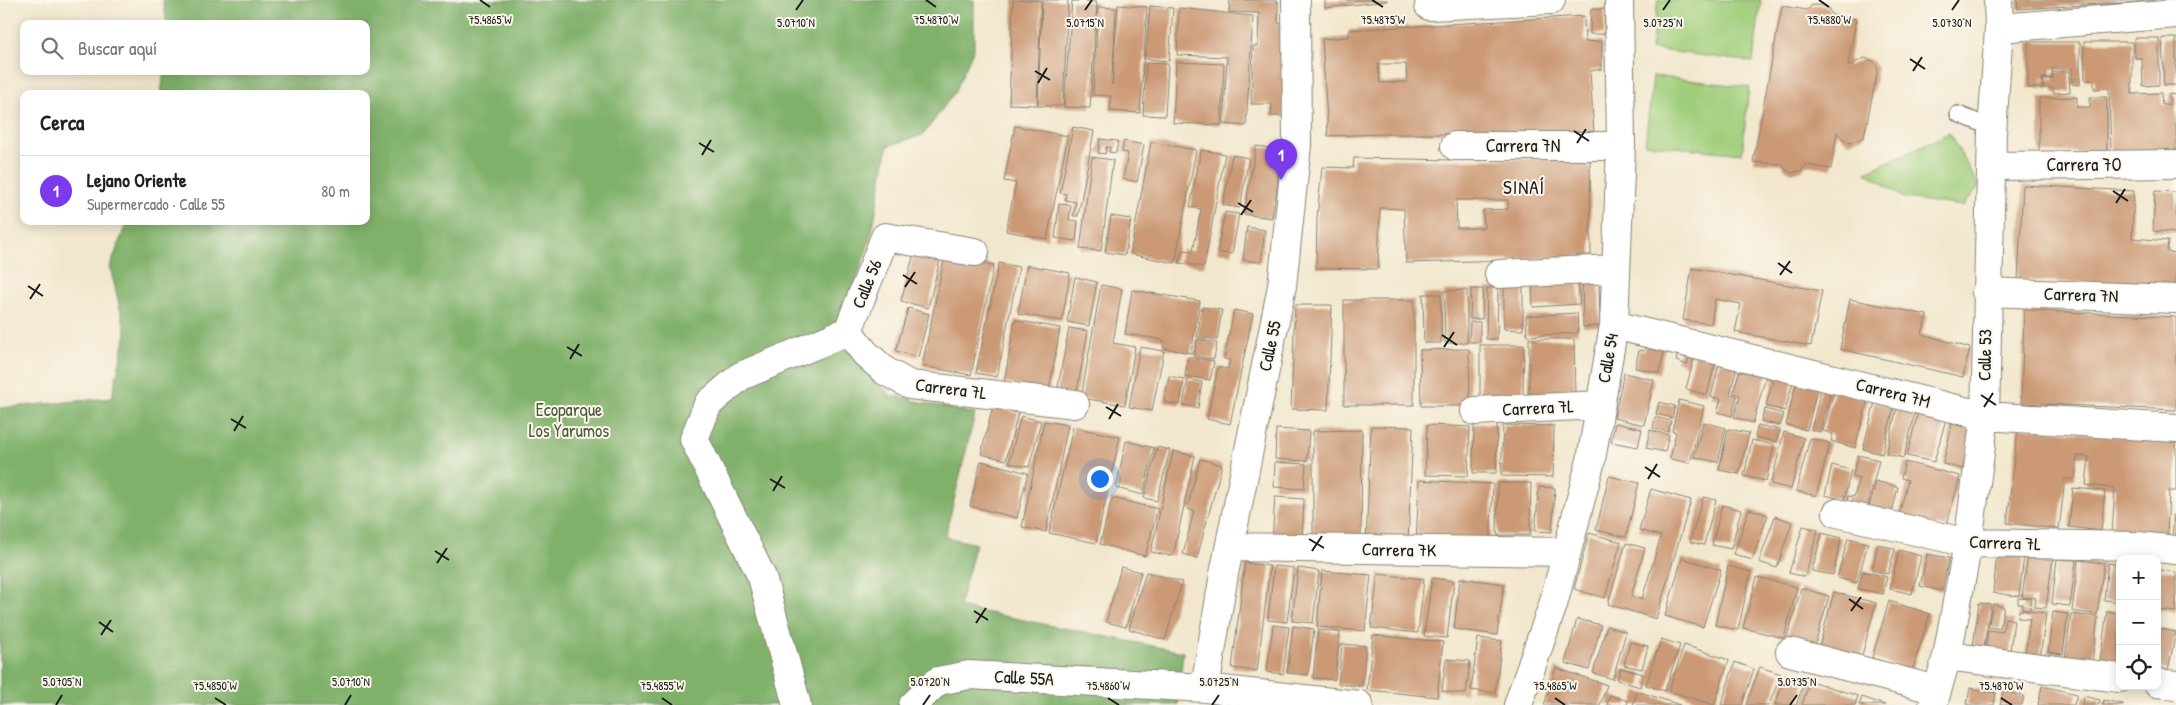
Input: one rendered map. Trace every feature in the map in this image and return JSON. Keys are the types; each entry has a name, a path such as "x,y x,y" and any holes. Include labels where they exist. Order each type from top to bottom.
{"street":[{"name":"Calle 55","path":"1205,688 1230,547 1282,286 1297,145 1296,0"},
{"path":"1429,6 1552,0"},
{"name":"Calle 54","path":"1518,705 1553,605 1591,460 1614,325 1621,146 1619,0"},
{"name":"Calle 53","path":"1935,698 1947,656 1968,543 1984,416 1986,292 1992,132 1999,28 1998,0"},
{"path":"1999,28 2176,14"},
{"name":"Carrera 7N","path":"1455,146 1621,146"},
{"name":"Carrera 7O","path":"1992,166 2176,164"},
{"name":"Calle 56","path":"848,331 885,237 975,252"},
{"path":"1498,274 1615,269"},
{"name":"Carrera 7N","path":"1986,292 2176,299"},
{"name":"Carrera 7M","path":"1614,325 1984,416 2176,428"},
{"path":"797,705 762,577 694,439 708,404 741,376 848,331"},
{"name":"Carrera 7L","path":"848,331 864,353 886,371 910,385 1075,404"},
{"name":"Carrera 7L","path":"1475,411 1600,405"},
{"name":"Carrera 7L","path":"1837,513 1968,543 2138,546 2176,550"},
{"name":"Carrera 7K","path":"1230,547 1567,552"},
{"path":"1790,652 1935,698"},
{"path":"1947,656 2116,677"},
{"name":"Calle 55A","path":"913,705 938,681 969,675 1205,688 1359,705"},
{"path":"2161,683 2176,685"}],"lane":[{"path":"1958,114 1985,125 1992,132"}],"green space":[{"name":"Ecoparque Los Yarumos","path":"163,0 974,0 974,48 955,92 923,135 888,146 872,232 845,316 842,341 890,395 975,414 945,537 976,544 959,607 1183,652 1178,705 0,705 0,408 112,398 126,333 110,267 126,225 370,225 370,90 162,90 163,75 370,75 370,20 166,20"},
{"path":"1658,0 1761,0 1753,62 1651,49"},
{"path":"1653,76 1749,87 1742,154 1645,144"},
{"path":"1949,133 1979,186 1963,206 1904,198 1866,172"}],"building":[{"path":"1013,0 1041,0 1037,105 1009,104"},
{"path":"1042,0 1068,0 1063,106 1038,106"},
{"path":"1230,0 1278,1 1278,23 1288,24 1284,116 1271,116 1272,104 1251,104 1253,46 1258,46 1259,13 1229,12"},
{"path":"1325,0 1387,0 1387,1 1325,8"},
{"path":"2017,0 2155,0 2155,1 2018,9"},
{"path":"1072,1 1097,2 1090,108 1064,107"},
{"path":"1118,5 1147,7 1140,113 1110,111 1111,96 1093,95 1098,7 1116,8 1112,85"},
{"path":"1812,5 1821,5 1828,8 1832,15 1856,19 1848,66 1865,58 1873,61 1878,68 1864,137 1850,143 1844,140 1837,132 1831,169 1806,165 1802,170 1792,173 1785,169 1782,164 1753,162 1782,6 1807,10"},
{"path":"1150,6 1173,8 1169,61 1145,59"},
{"path":"1179,8 1253,16 1246,126 1223,124 1227,57 1177,55"},
{"path":"1591,9 1605,9 1604,34 1590,34"},
{"path":"1584,16 1585,42 1602,41 1602,69 1590,71 1594,134 1382,134 1328,136 1322,39 1349,37 1349,30","holes":["1378,64 1406,64 1407,82 1380,83"]},
{"path":"2134,38 2159,38 2159,85 2143,86 2142,58 2135,58"},
{"path":"2162,38 2176,38 2176,85 2164,85"},
{"path":"2028,42 2080,42 2080,85 2072,84 2072,69 2052,69 2052,78 2042,78 2043,88 2028,88"},
{"path":"2084,42 2132,42 2132,94 2161,93 2162,105 2169,105 2169,94 2176,95 2176,152 2111,152 2109,88 2094,89 2094,80 2085,80"},
{"path":"1176,62 1224,64 1221,125 1173,123"},
{"path":"1146,63 1168,64 1165,116 1143,115"},
{"path":"2069,71 2070,92 2053,93 2053,88 2044,88 2043,79 2053,79 2053,72"},
{"path":"2077,97 2077,107 2090,107 2090,97 2107,97 2107,152 2039,152 2039,98"},
{"path":"1015,126 1068,136 1047,239 1006,231 1016,183 1004,181"},
{"path":"1073,127 1094,131 1078,216 1073,216 1076,202 1065,200 1066,194 1060,193"},
{"path":"1100,139 1118,141 1116,153 1109,152 1110,147 1106,147 1105,154 1098,153"},
{"path":"1124,141 1144,145 1137,182 1123,179 1128,153 1122,152"},
{"path":"1151,142 1196,150 1175,263 1130,254"},
{"path":"1256,146 1283,150 1272,218 1244,214"},
{"path":"1201,150 1225,154 1204,267 1179,263 1182,250 1193,251 1201,209 1190,207"},
{"path":"1232,155 1249,158 1240,208 1223,205"},
{"path":"1092,157 1113,160 1101,251 1080,249"},
{"path":"1354,158 1455,160 1590,158 1591,255 1511,260 1406,263 1404,209 1380,208 1378,269 1316,268 1317,218 1322,167 1353,168","holes":["1456,200 1508,200 1508,209 1483,210 1484,228 1457,228"]},
{"path":"2023,185 2134,191 2132,238 2168,241 2167,252 2176,253 2176,286 2018,280"},
{"path":"2155,191 2176,192 2176,233 2153,231"},
{"path":"1059,204 1071,205 1069,220 1078,221 1076,241 1055,238"},
{"path":"1225,212 1239,214 1232,254 1217,252"},
{"path":"1111,216 1131,219 1125,255 1105,252"},
{"path":"1247,227 1265,230 1261,262 1243,260"},
{"path":"916,246 942,252 928,308 901,301"},
{"path":"945,255 994,265 971,375 922,366"},
{"path":"999,263 1019,267 997,377 976,373"},
{"path":"1027,265 1070,273 1062,321 1018,314"},
{"path":"1692,268 1822,291 1811,346 1735,332 1741,304 1715,299 1711,324 1683,320"},
{"path":"1075,277 1097,282 1089,326 1067,322"},
{"path":"1599,279 1600,326 1583,327 1582,280"},
{"path":"1578,282 1580,304 1533,307 1532,285"},
{"path":"1101,285 1122,289 1113,343 1135,347 1125,405 1081,398"},
{"path":"1523,287 1523,330 1504,329 1504,288"},
{"path":"1487,288 1498,288 1497,339 1486,339"},
{"path":"1471,289 1483,289 1482,319 1470,319"},
{"path":"1132,290 1200,301 1191,353 1163,348 1164,340 1125,334"},
{"path":"1467,290 1467,343 1445,343 1444,291"},
{"path":"1423,294 1441,294 1441,343 1424,343"},
{"path":"1850,299 1927,315 1922,334 1970,348 1963,377 1840,349"},
{"path":"1344,300 1414,300 1414,405 1344,405"},
{"path":"1295,305 1332,305 1328,410 1291,409"},
{"path":"1202,307 1222,310 1217,340 1197,337"},
{"path":"908,308 929,314 918,357 896,351"},
{"path":"1234,310 1253,314 1230,424 1207,419 1218,367 1228,369 1230,360 1224,359"},
{"path":"2024,310 2176,317 2176,410 2021,403"},
{"path":"1577,313 1578,333 1527,336 1526,316"},
{"path":"1015,320 1060,328 1049,391 1004,383"},
{"path":"1470,322 1480,322 1480,342 1469,342"},
{"path":"1069,328 1088,331 1076,396 1057,392"},
{"path":"1197,339 1217,343 1214,359 1194,356"},
{"path":"1529,339 1574,339 1575,396 1529,396"},
{"path":"1646,340 1666,344 1659,373 1635,368 1639,350 1644,351"},
{"path":"1480,345 1524,345 1523,397 1480,397"},
{"path":"1140,347 1164,351 1152,411 1129,407"},
{"path":"1680,347 1691,350 1687,365 1676,361"},
{"path":"1469,349 1470,406 1421,406 1420,350"},
{"path":"1695,354 1716,359 1707,395 1686,389"},
{"path":"1188,357 1214,361 1210,380 1185,376"},
{"path":"1720,361 1737,366 1730,394 1737,396 1732,416 1717,412 1721,399 1711,397"},
{"path":"1741,366 1767,373 1753,423 1734,417 1740,395 1733,393"},
{"path":"1624,373 1654,380 1644,425 1614,418"},
{"path":"1775,373 1794,378 1785,411 1766,406"},
{"path":"1169,376 1184,379 1180,405 1164,402"},
{"path":"1188,379 1202,382 1198,408 1183,405"},
{"path":"1797,380 1818,385 1807,430 1786,425"},
{"path":"1822,385 1832,388 1820,432 1811,430"},
{"path":"1834,390 1868,399 1855,448 1831,441 1833,434 1823,431"},
{"path":"1679,400 1704,406 1690,463 1670,459 1676,432 1672,431"},
{"path":"1659,402 1675,406 1672,418 1656,414"},
{"path":"1875,402 1894,407 1882,454 1863,449"},
{"path":"993,406 1018,413 1006,460 981,454"},
{"path":"1897,408 1915,412 1904,458 1886,454"},
{"path":"1765,409 1784,414 1780,426 1761,421"},
{"path":"1918,412 1946,419 1934,462 1907,456"},
{"path":"1021,416 1041,421 1029,467 1009,463"},
{"path":"1655,417 1671,421 1668,432 1653,428"},
{"path":"1044,421 1068,425 1046,532 1022,527"},
{"path":"1703,422 1726,428 1718,462 1694,457"},
{"path":"1615,423 1642,429 1638,447 1611,442"},
{"path":"1474,424 1497,424 1496,473 1473,473"},
{"path":"1952,424 1972,428 1963,469 1943,464"},
{"path":"1427,425 1470,427 1468,476 1425,475"},
{"path":"1503,425 1554,426 1553,477 1501,476"},
{"path":"1758,425 1780,430 1776,442 1755,437"},
{"path":"1371,426 1413,427 1408,544 1366,543"},
{"path":"1073,427 1120,437 1096,543 1049,533"},
{"path":"2018,427 2176,442 2176,491 2169,491 2167,535 2112,533 2115,488 2086,485 2089,457 2077,456 2075,479 2065,479 2059,529 2007,523"},
{"path":"1276,429 1309,431 1307,461 1275,459"},
{"path":"1728,429 1749,433 1739,474 1719,470"},
{"path":"1362,430 1361,544 1313,544 1313,431"},
{"path":"1650,430 1669,435 1665,452 1646,448"},
{"path":"1784,432 1804,438 1791,489 1771,484"},
{"path":"1810,438 1830,443 1816,496 1796,491"},
{"path":"1752,440 1774,445 1766,481 1744,476"},
{"path":"1126,441 1154,448 1143,495 1116,488"},
{"path":"1157,447 1170,450 1157,501 1144,498"},
{"path":"1173,451 1195,456 1173,556 1151,552"},
{"path":"1858,455 1879,460 1867,510 1846,505 1848,496 1854,497 1859,478 1853,476"},
{"path":"1200,459 1222,465 1197,558 1183,554 1194,511 1187,509"},
{"path":"981,461 1028,473 1017,518 970,506"},
{"path":"1275,462 1306,464 1304,489 1274,487"},
{"path":"1905,462 1960,476 1946,528 1899,515 1908,480 1901,478"},
{"path":"1832,465 1851,470 1844,500 1825,495"},
{"path":"1609,476 1639,483 1626,537 1596,530"},
{"path":"1419,480 1493,484 1490,547 1416,545"},
{"path":"1876,481 1898,487 1891,517 1868,512"},
{"path":"1498,483 1531,483 1530,535 1497,535"},
{"path":"1539,487 1555,488 1552,532 1535,531"},
{"path":"2073,488 2105,491 2101,531 2069,527"},
{"path":"1651,489 1691,500 1656,619 1608,604 1626,543 1645,548 1631,596 1642,599 1661,536 1639,530"},
{"path":"1275,497 1304,499 1302,543 1272,542"},
{"path":"1703,497 1716,500 1704,545 1690,542"},
{"path":"1112,498 1158,509 1145,556 1100,544"},
{"path":"1722,505 1741,510 1731,549 1712,545"},
{"path":"1749,509 1768,515 1752,560 1734,554"},
{"path":"2174,514 2176,515 2176,538 2172,538"},
{"path":"1775,516 1792,522 1777,568 1759,562"},
{"path":"1803,526 1818,530 1805,577 1789,573"},
{"path":"1589,533 1621,542 1605,598 1574,589"},
{"path":"1822,533 1841,538 1833,575 1812,571"},
{"path":"1848,538 1868,543 1857,583 1837,578"},
{"path":"1878,544 1895,549 1888,574 1872,570"},
{"path":"1899,550 1921,556 1912,594 1890,589"},
{"path":"1997,553 2024,556 2019,596 1993,593"},
{"path":"1927,554 1949,558 1942,591 1920,586"},
{"path":"2028,554 2053,557 2046,608 2035,607 2036,598 2022,597"},
{"path":"1682,558 1721,570 1703,627 1665,616"},
{"path":"2057,559 2076,560 2070,606 2052,604"},
{"path":"2078,560 2104,563 2097,615 2072,611"},
{"path":"1245,563 1270,566 1257,671 1232,668"},
{"path":"2108,563 2116,564 2116,602 2104,600"},
{"path":"1274,566 1294,568 1287,622 1268,620"},
{"path":"1728,566 1751,572 1738,630 1715,625"},
{"path":"1121,567 1141,572 1126,627 1106,622"},
{"path":"1298,568 1319,571 1313,623 1292,621"},
{"path":"2161,570 2176,572 2176,612 2161,610"},
{"path":"1322,571 1371,575 1365,631 1317,627"},
{"path":"1863,571 1887,577 1883,594 1858,589"},
{"path":"1146,572 1182,582 1165,640 1129,629"},
{"path":"1378,574 1424,579 1418,633 1371,628"},
{"path":"1757,577 1797,587 1784,638 1743,628"},
{"path":"1432,578 1454,581 1447,638 1424,636"},
{"path":"1460,578 1504,584 1497,635 1454,629"},
{"path":"1801,588 1829,596 1815,645 1787,637"},
{"path":"1834,592 1876,603 1861,659 1819,647"},
{"path":"2018,598 2031,599 2030,610 2022,609 2023,604 2018,604"},
{"path":"1889,601 1930,614 1912,671 1872,658"},
{"path":"1979,603 1991,604 1984,647 1973,646"},
{"path":"1993,604 2004,607 2000,629 1988,627"},
{"path":"2019,610 2046,613 2039,667 2025,655 2030,619 2018,618"},
{"path":"2107,611 2116,612 2116,664 2100,661"},
{"path":"2053,612 2068,614 2063,654 2048,652"},
{"path":"2071,614 2098,617 2092,662 2065,659"},
{"path":"2005,618 2014,620 2009,659 1985,655 1988,630 2003,632"},
{"path":"1577,619 1601,625 1589,670 1565,663"},
{"path":"1273,625 1289,627 1283,674 1267,672"},
{"path":"1293,626 1314,629 1308,675 1287,673"},
{"path":"1607,626 1626,632 1613,679 1593,673"},
{"path":"2161,629 2176,632 2168,670 2161,669"},
{"path":"1318,630 1340,632 1335,680 1313,678"},
{"path":"1373,635 1443,642 1437,697 1367,690"},
{"path":"1478,638 1502,641 1495,693 1471,690"},
{"path":"1661,639 1680,645 1665,691 1646,685"},
{"path":"1630,642 1648,646 1642,669 1624,665"},
{"path":"1342,644 1366,646 1362,686 1338,684"},
{"path":"1684,645 1729,660 1714,705 1669,691"},
{"path":"1446,659 1470,661 1466,694 1442,691"},
{"path":"1735,662 1754,669 1742,705 1721,705"},
{"path":"1760,667 1781,674 1769,705 1746,705"},
{"path":"1556,668 1607,685 1600,705 1544,705"},
{"path":"1621,668 1643,674 1640,687 1617,680"},
{"path":"1786,674 1805,680 1796,705 1775,705"},
{"path":"1810,681 1858,696 1855,705 1802,705"},
{"path":"2042,686 2077,694 2074,705 2038,705"},
{"path":"1970,688 1996,693 1994,705 1967,705"},
{"path":"1637,691 1680,705 1633,705"},
{"path":"2003,691 2024,696 2022,705 2000,705"},
{"path":"1610,695 1628,701 1627,705 1607,705"},
{"path":"2084,696 2100,700 2098,705 2082,705"},
{"path":"1862,697 1885,705 1859,705"},
{"path":"2104,700 2123,704 2123,705 2103,705"}],"place":[{"name":"Lejano Oriente","path":"1281,180"}],"district":[{"name":"SINAÍ","path":"1524,187"}]}
